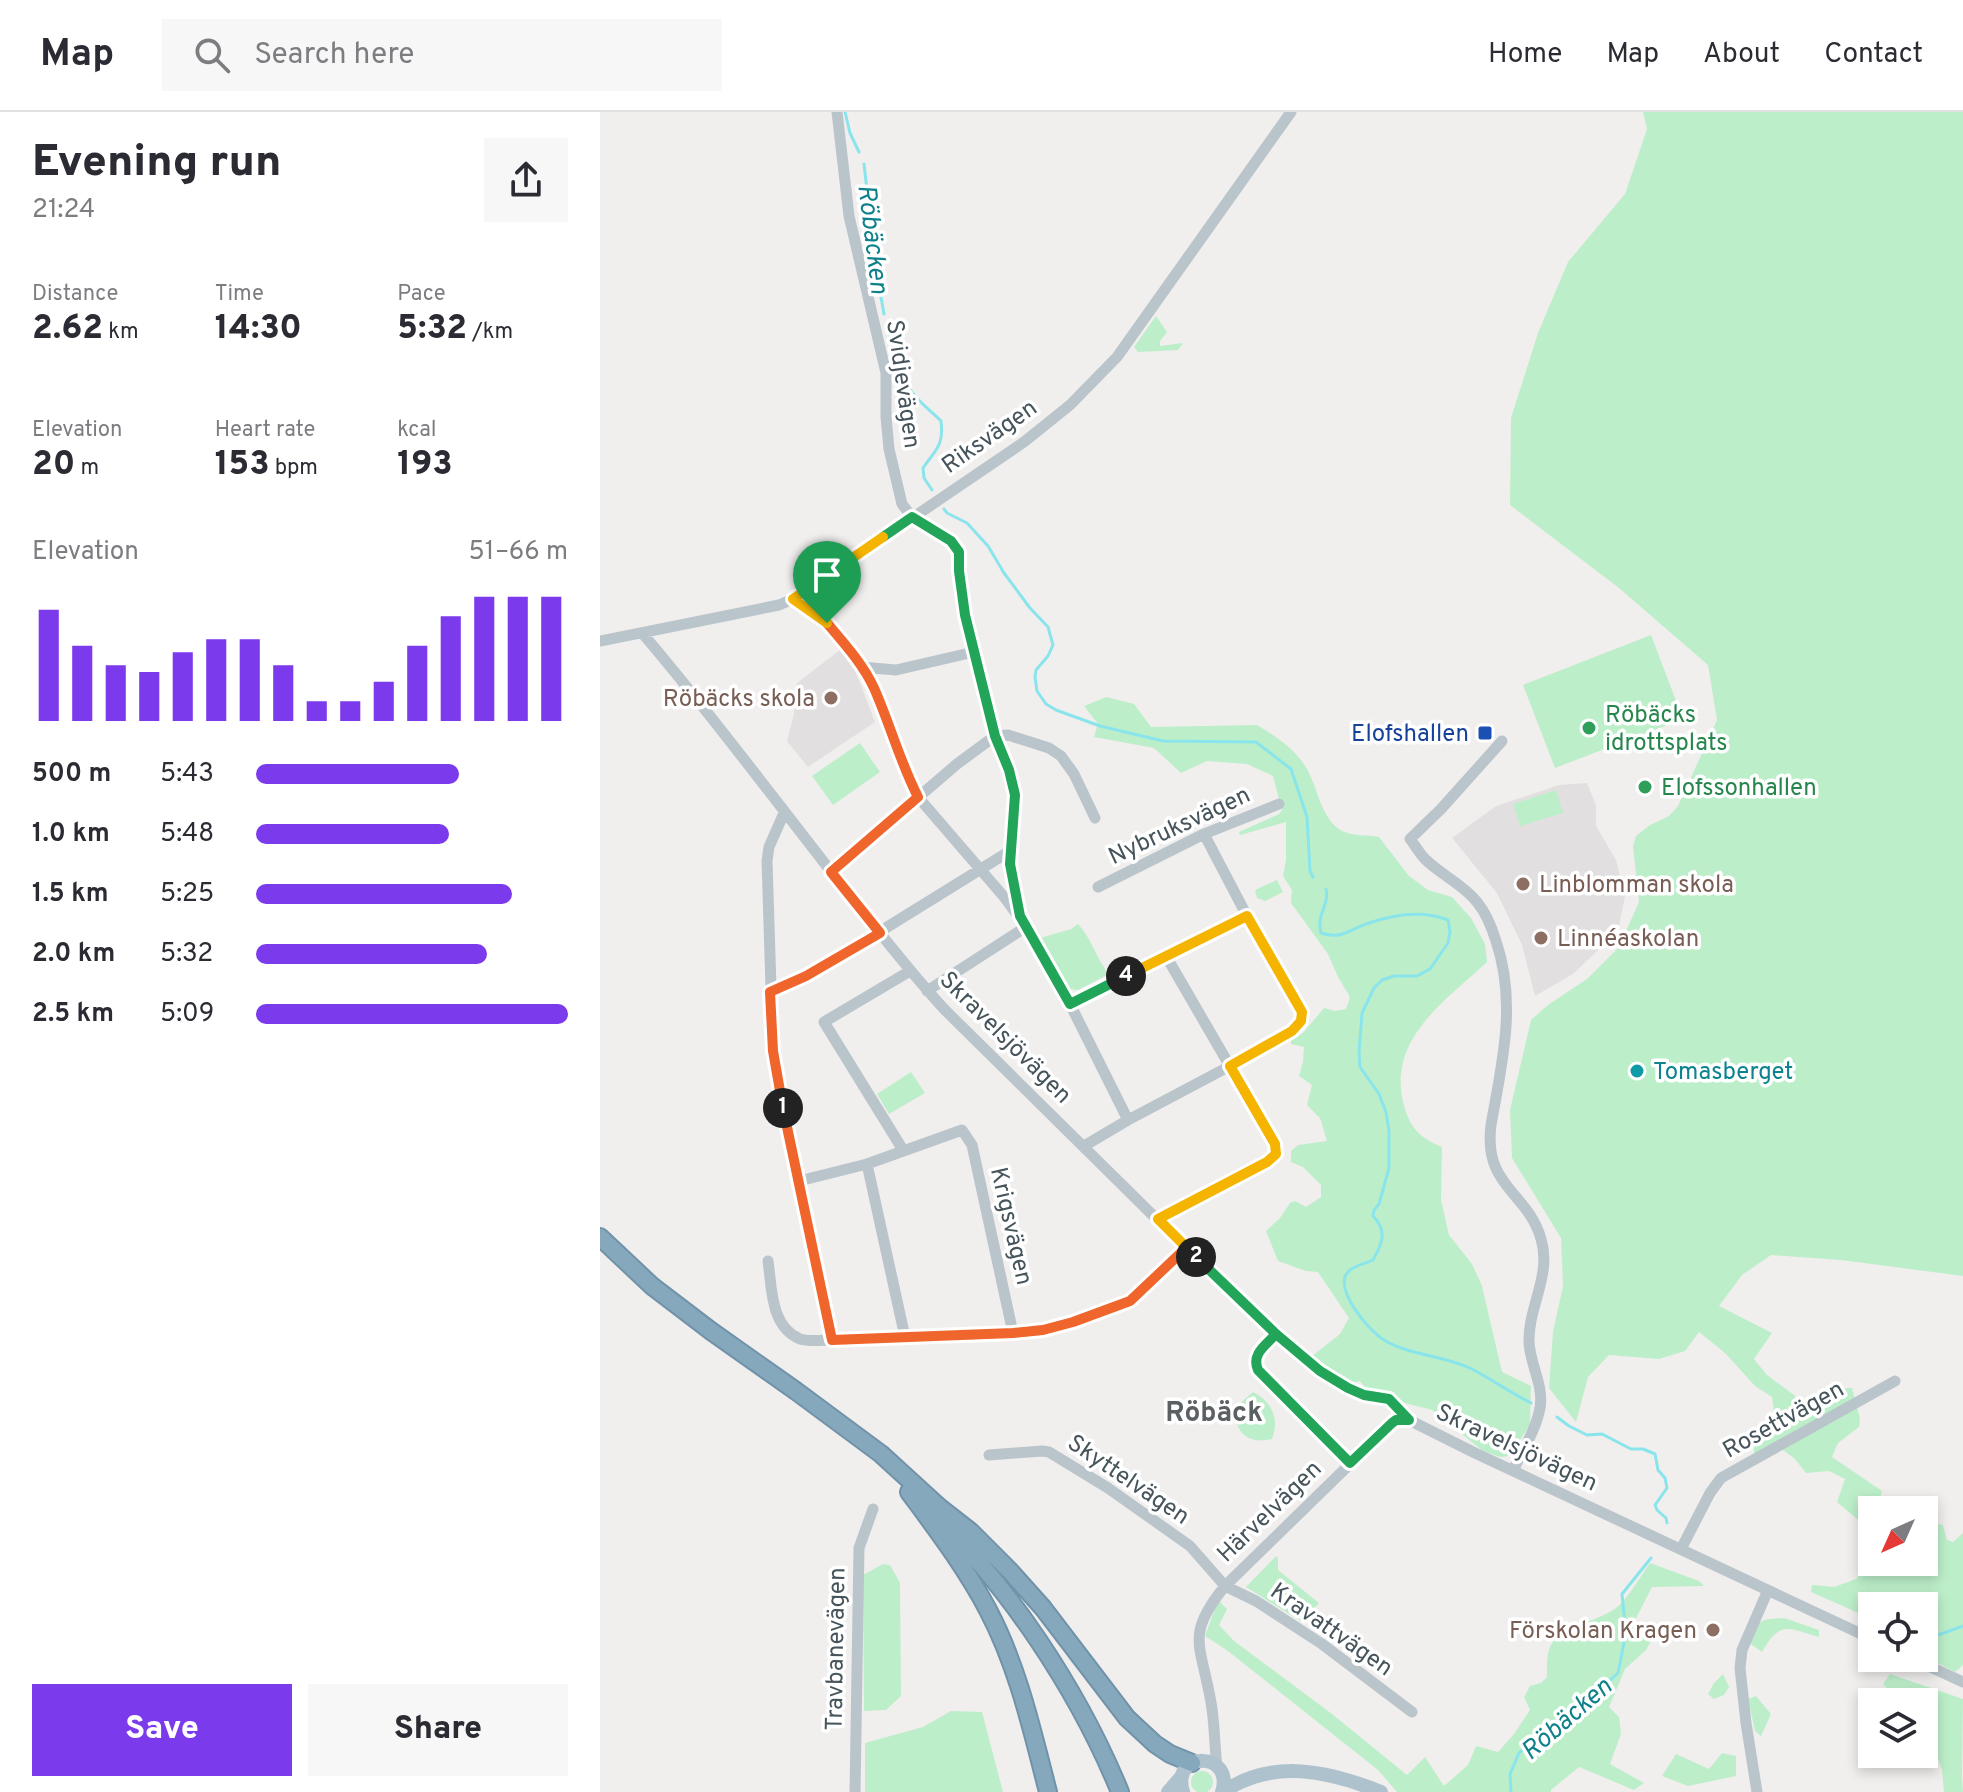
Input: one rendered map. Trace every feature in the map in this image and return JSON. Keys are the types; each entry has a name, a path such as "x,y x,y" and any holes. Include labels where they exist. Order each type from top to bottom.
{"highway":[{"path":"600,1237 652,1286 881,1454 971,1532 1009,1570 1127,1718 1190,1773"},
{"path":"600,1250 677,1317 880,1466 963,1545 993,1580 1048,1656 1079,1709 1120,1792"},
{"path":"909,1492 950,1547 989,1611 1018,1680 1048,1792"},
{"path":"939,1507 999,1576 1054,1652 1100,1732 1127,1792"}],"main road":[{"path":"1168,1792 1190,1773 1210,1762 1238,1778 1276,1772 1307,1772 1330,1775 1381,1792"},
{"path":"1220,1770 1224,1784 1222,1792"},
{"path":"1222,1792 1251,1777"}],"street":[{"name":"Svidjevägen","path":"837,112 849,216 886,373 889,449 902,504 912,517"},
{"name":"Riksvägen","path":"600,641 779,605 793,599 1024,442 1070,405 1117,357 1291,112"},
{"path":"912,517 951,541 959,552 965,615 995,736 1015,795 1010,851 1012,881 1023,922"},
{"path":"793,599 827,623 861,667 873,687 918,797 1023,922 1070,1004 1128,1120"},
{"name":"Skravelsjövägen","path":"643,634 927,991 1186,1248 1276,1334 1320,1371 1364,1395 1389,1399 1409,1420 1513,1471 1858,1632"},
{"path":"861,667 896,670 974,652"},
{"path":"831,872 957,764 995,736 1008,735 1049,748 1061,756 1074,774 1095,818"},
{"path":"1502,741 1410,839 1425,858 1479,904 1494,933 1507,983 1506,1041 1489,1138 1490,1152 1501,1180 1533,1220 1544,1251 1544,1270 1531,1322 1529,1345 1541,1401 1538,1417 1513,1471"},
{"name":"Nybruksvägen","path":"1098,887 1204,834 1279,804"},
{"path":"784,813 769,847 767,861 773,1051 832,1340"},
{"path":"1084,1146 1230,1066 1297,1027 1301,1021 1302,1012 1204,834"},
{"path":"770,992 806,976 880,933 1010,851"},
{"path":"1070,1004 1247,916"},
{"path":"927,991 1023,922"},
{"path":"1158,1219 1267,1162 1276,1154 1275,1144 1166,956"},
{"path":"799,1181 867,1164 903,1150 824,1022 910,971"},
{"name":"Krigsvägen","path":"903,1150 962,1130 972,1145 1013,1333"},
{"path":"867,1164 905,1337"},
{"path":"768,1261 776,1313 787,1331 803,1340 832,1340 1043,1330 1130,1301 1186,1248"},
{"path":"1276,1334 1256,1355 1258,1370 1350,1463"},
{"name":"Rosettvägen","path":"1681,1549 1721,1478 1895,1381"},
{"name":"Härvelvägen","path":"1213,1736 1210,1697 1198,1647 1204,1615 1225,1586 1392,1423 1409,1420"},
{"name":"Skyttelvägen","path":"989,1455 1049,1452 1108,1488 1190,1546 1225,1586"},
{"name":"Travbanevägen","path":"855,1792 859,1548 873,1509"},
{"name":"Kravattvägen","path":"1225,1586 1256,1601 1322,1644 1412,1712"},
{"path":"1757,1792 1740,1668 1742,1650 1768,1590"},
{"path":"1938,1670 1963,1682"},
{"path":"1190,1773 1209,1748 1213,1736"},
{"path":"1213,1736 1220,1770"}],"shaded area":[{"name":"Röbäcks skola","path":"840,650 855,670 875,722 808,767 787,741 797,683"},
{"path":"1587,783 1596,805 1596,826 1616,860 1625,896 1618,931 1573,974 1535,996 1522,945 1497,893 1452,838 1496,806 1559,785"}],"green space":[{"path":"1643,112 1963,112 1963,1276 1841,1260 1771,1255 1742,1275 1719,1306 1772,1333 1754,1359 1767,1375 1794,1395 1803,1409 1816,1404 1824,1388 1852,1388 1860,1418 1859,1427 1838,1443 1832,1457 1882,1491 1881,1496 1858,1496 1858,1520 1837,1502 1845,1479 1829,1471 1806,1473 1794,1458 1776,1445 1754,1455 1754,1445 1774,1412 1772,1397 1755,1386 1725,1353 1699,1332 1685,1351 1659,1359 1609,1355 1588,1377 1576,1422 1549,1388 1553,1332 1563,1286 1561,1238 1512,1158 1510,1110 1531,1020 1587,979 1619,947 1639,902 1633,846 1636,836 1669,816 1678,806 1717,720 1708,665 1619,588 1510,505 1511,418 1538,333 1568,262 1625,194 1647,129"},
{"path":"1156,316 1167,332 1160,346 1183,343 1178,350 1138,352 1134,347"},
{"path":"1651,635 1683,719 1555,768 1523,685"},
{"path":"1106,697 1134,704 1151,727 1257,725 1272,734 1304,764 1325,812 1335,826 1350,834 1379,837 1409,876 1428,890 1452,897 1471,918 1485,944 1487,962 1437,1008 1410,1043 1403,1063 1401,1085 1410,1122 1423,1137 1442,1147 1441,1200 1449,1235 1472,1264 1482,1286 1502,1372 1531,1386 1530,1425 1509,1456 1500,1457 1483,1451 1432,1410 1401,1402 1392,1395 1368,1391 1360,1381 1348,1384 1323,1370 1311,1357 1340,1334 1349,1318 1318,1272 1278,1261 1266,1231 1290,1203 1295,1201 1306,1207 1321,1197 1321,1185 1303,1167 1291,1162 1291,1151 1298,1145 1327,1141 1320,1118 1307,1105 1312,1085 1299,1076 1304,1047 1291,1044 1291,1040 1303,1033 1324,1008 1335,1011 1346,1009 1350,997 1328,954 1291,903 1292,890 1283,876 1286,822 1240,835 1239,832 1282,810 1273,776 1247,764 1207,761 1181,773 1154,748 1094,737 1098,724 1084,706"},
{"path":"860,743 880,772 833,805 812,776"},
{"path":"1556,790 1563,813 1520,826 1513,804"},
{"path":"1277,880 1283,892 1265,901 1257,898 1255,890"},
{"path":"1078,924 1107,975 1078,990 1070,989 1061,980 1056,966 1037,939"},
{"path":"911,1072 925,1093 889,1114 877,1094"},
{"path":"1253,1392 1265,1400 1273,1412 1275,1425 1272,1439 1255,1440 1239,1429 1236,1407"},
{"path":"1938,1524 1943,1525 1947,1540 1953,1542 1963,1533 1963,1665 1955,1672 1938,1663 1938,1592 1858,1592 1858,1613 1811,1592 1812,1585 1834,1587 1858,1576 1938,1576"},
{"path":"1276,1556 1278,1570 1319,1603 1302,1622 1246,1587"},
{"path":"1650,1563 1699,1581 1704,1586 1652,1587 1632,1626 1651,1641 1646,1650 1625,1669 1609,1707 1619,1717 1621,1734 1610,1764 1644,1783 1634,1790 1579,1767 1551,1792 1397,1792 1378,1770 1205,1636 1218,1600 1227,1609 1219,1625 1234,1641 1407,1775 1425,1757 1444,1786 1468,1765 1476,1746 1498,1752 1514,1734 1530,1710 1524,1697 1530,1686 1541,1683 1547,1677 1548,1652 1556,1639 1616,1608"},
{"path":"883,1564 890,1565 900,1583 901,1696 886,1710 864,1711 863,1575"},
{"path":"1784,1618 1819,1630 1819,1637 1786,1629 1774,1635 1762,1652 1748,1642 1760,1622"},
{"path":"1723,1674 1729,1687 1724,1695 1714,1699 1708,1694"},
{"path":"1890,1674 1931,1688 1887,1688 1883,1684"},
{"path":"1938,1690 1963,1699 1963,1792 1944,1792 1938,1758"},
{"path":"1756,1696 1771,1714 1761,1736 1755,1731 1748,1699"},
{"path":"951,1711 982,1712 1003,1792 865,1792 865,1743 923,1727"},
{"path":"1722,1753 1736,1756 1736,1776 1688,1786 1662,1776 1676,1754 1709,1769"},
{"path":"1202,1771 1210,1774 1213,1782 1210,1790 1202,1793 1194,1790 1191,1782 1194,1774"}],"waterway":[{"name":"Röbäcken","path":"845,112 859,152"},
{"name":"Röbäcken","path":"864,164 884,314"},
{"name":"Röbäcken","path":"888,328 905,381 916,397 941,421 940,442 923,468 924,478 932,490"},
{"name":"Röbäcken","path":"944,509 967,523 988,546 1004,573 1048,627 1053,645 1036,670 1035,677 1037,691 1046,704 1100,726 1163,741 1256,742 1291,769 1307,817 1313,877"},
{"name":"Röbäcken","path":"1326,889 1320,920 1321,933 1340,934 1379,920 1419,914 1448,920 1450,932 1448,943 1430,969 1417,976 1394,976 1382,980 1374,988 1362,1013 1360,1067 1379,1094 1386,1112 1389,1168 1373,1216 1381,1227 1381,1243 1373,1260 1352,1268 1345,1277 1348,1297 1361,1318 1384,1340 1461,1364 1531,1403"},
{"name":"Röbäcken","path":"1557,1417 1587,1435 1602,1434 1631,1449 1643,1449 1655,1454 1658,1470 1665,1478 1667,1488 1655,1505 1667,1523"},
{"name":"Röbäcken","path":"1511,1792 1510,1774 1519,1753 1566,1713 1585,1703 1618,1673 1626,1633 1622,1594 1651,1558"},
{"path":"1938,1635 1963,1626"}],"place":[{"name":"Röbäcks skola","path":"831,698"},
{"name":"Röbäcks idrottsplats","path":"1589,728"},
{"name":"Elofshallen","path":"1485,733"},
{"name":"Elofssonhallen","path":"1645,787"},
{"name":"Linblomman skola","path":"1523,884"},
{"name":"Linnéaskolan","path":"1541,938"},
{"name":"Tomasberget","path":"1637,1071"},
{"name":"Förskolan Kragen","path":"1713,1630"}],"district":[{"name":"Röbäck","path":"1214,1411"}],"route":[{"path":"827,623 793,599 912,517 951,541 959,552 965,615 995,736 1015,795 1010,864 1020,916 1070,1004 1247,916 1303,1017 1292,1031 1230,1066 1275,1144 1276,1154 1267,1162 1158,1219 1276,1334 1256,1355 1258,1370 1350,1463 1396,1420 1409,1420 1389,1399 1364,1395 1320,1371 1276,1334 1186,1248 1130,1301 1043,1330 832,1340 779,1092 770,992 806,976 880,933 831,872 918,797 873,687 827,623"}]}
